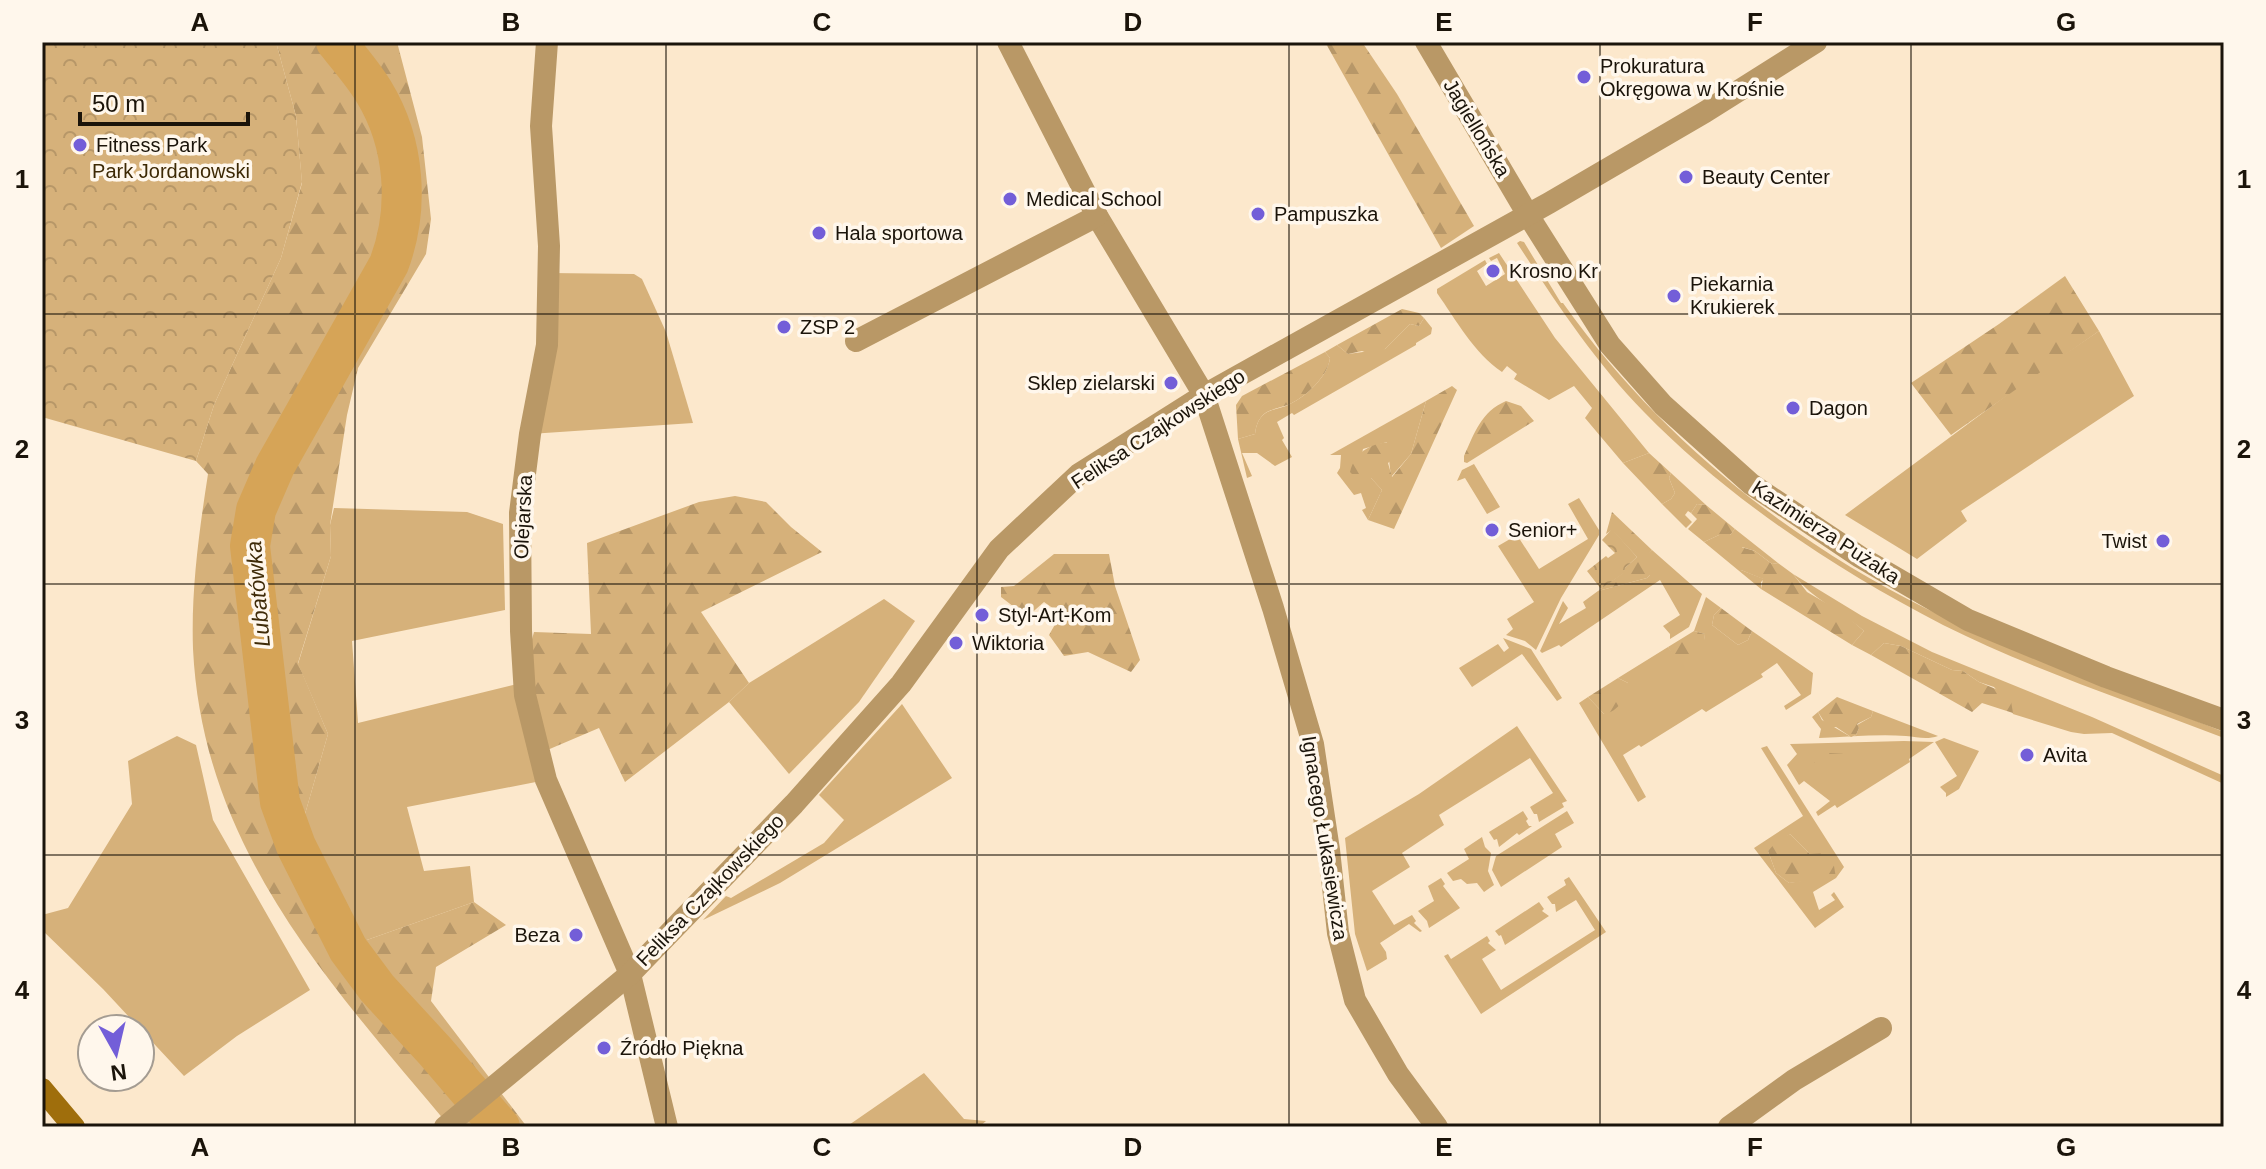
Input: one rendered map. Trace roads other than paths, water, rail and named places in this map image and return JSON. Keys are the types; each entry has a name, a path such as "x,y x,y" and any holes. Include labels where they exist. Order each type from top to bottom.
{"main road":[{"path":"42,1089 74,1127"}],"street":[{"name":"Olejarska","path":"547,42 541,126 549,246 547,345 530,434 520,513 525,695 546,780 630,974 667,1127"},
{"name":"Ignacego Łukasiewicza","path":"1008,42 1097,216 1204,395 1313,744 1338,933 1355,1000 1398,1074 1437,1127"},
{"name":"Jagiellońska","path":"1426,42 1528,215"},
{"name":"Feliksa Czajkowskiego","path":"445,1127 630,974 794,804 901,684 999,549 1079,474 1204,395 1528,215 1705,112 1816,42"},
{"name":"Kazimierza Pużaka","path":"1528,215 1610,345 1663,405 1751,484 1860,557 1968,620 2106,677 2224,720"},
{"path":"856,341 1097,216"},
{"path":"1729,1127 1794,1080 1881,1028"}],"waterway":[{"name":"Lubatówka","path":"336,42 374,92 384,112 398,154 402,198 396,243 389,264 275,466 256,510 250,546 280,802 296,846 348,949 377,988 500,1127"}],"place":[{"name":"Prokuratura Okręgowa w Krośnie","path":"1584,77"},
{"name":"Fitness Park","path":"80,145"},
{"name":"Beauty Center","path":"1686,177"},
{"name":"Medical School","path":"1010,199"},
{"name":"Pampuszka","path":"1258,214"},
{"name":"Hala sportowa","path":"819,233"},
{"name":"Krosno Kr","path":"1493,271"},
{"name":"Piekarnia Krukierek","path":"1674,296"},
{"name":"ZSP 2","path":"784,327"},
{"name":"Sklep zielarski","path":"1171,383"},
{"name":"Dagon","path":"1793,408"},
{"name":"Senior+","path":"1492,530"},
{"name":"Twist","path":"2163,541"},
{"name":"Styl-Art-Kom","path":"982,615"},
{"name":"Wiktoria","path":"956,643"},
{"name":"Avita","path":"2027,755"},
{"name":"Beza","path":"576,935"},
{"name":"Źródło Piękna","path":"604,1048"}],"park label":[{"name":"Park Jordanowski","path":"171,171"}]}
